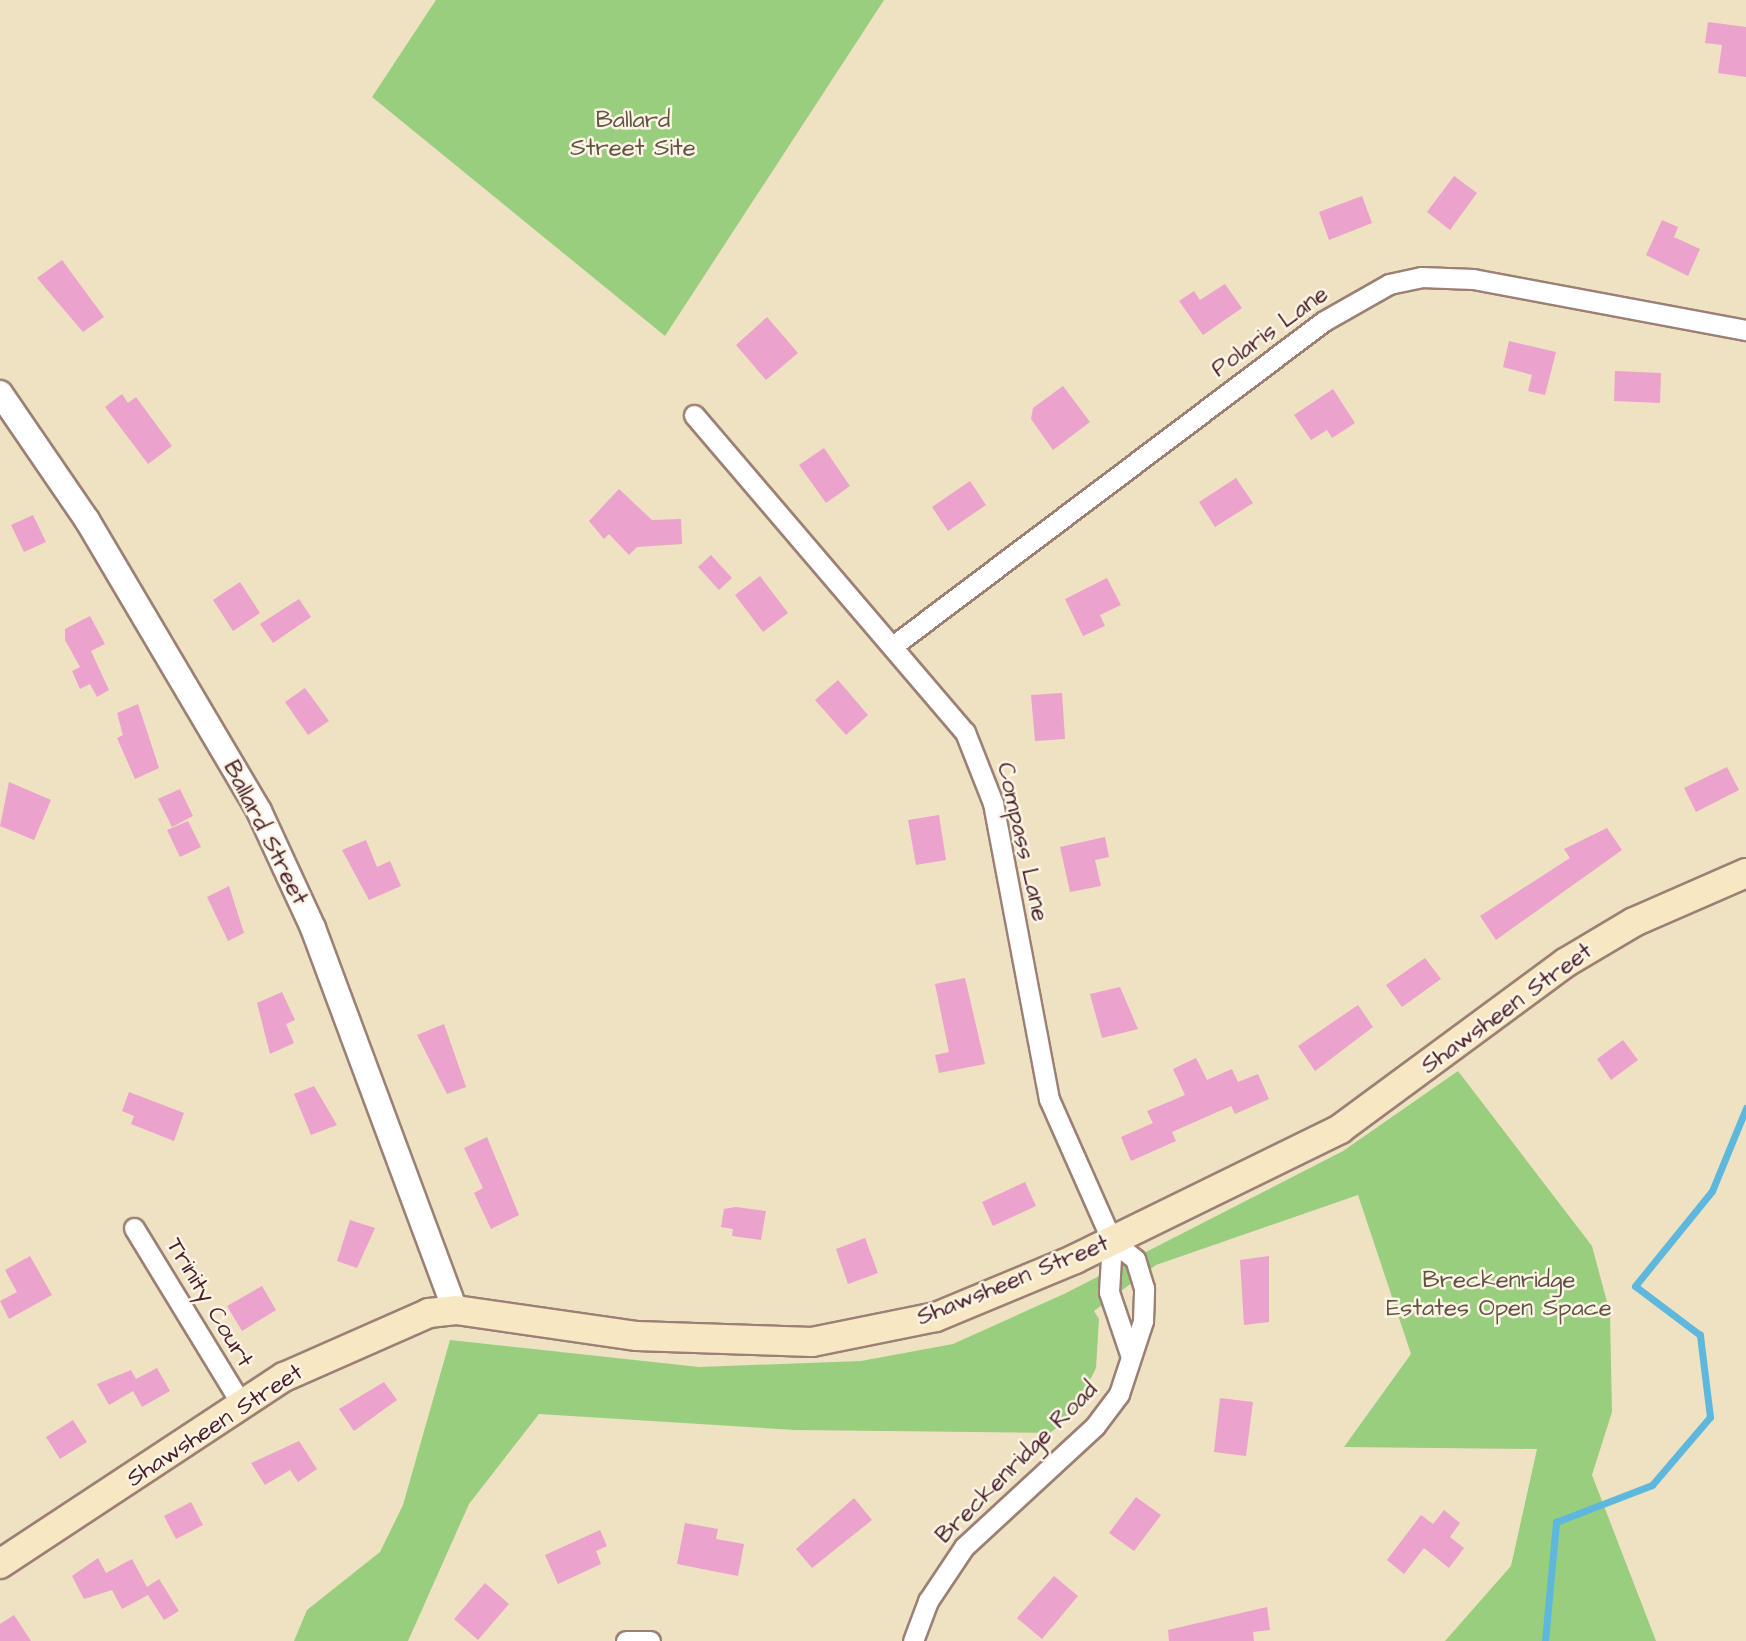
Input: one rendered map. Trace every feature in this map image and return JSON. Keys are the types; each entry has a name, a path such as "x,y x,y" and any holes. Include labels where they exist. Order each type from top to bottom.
{"main road":[{"name":"Shawsheen Street","path":"0,1564 242,1405 387,1326 455,1310 637,1336 812,1342 936,1317 1112,1241 1340,1129 1564,963 1634,922 1746,873"}],"street":[{"name":"Polaris Lane","path":"894,645 1324,321 1389,284 1464,278 1746,330"},
{"name":"Ballard Street","path":"0,393 87,520 259,811 313,928 455,1310"},
{"name":"Compass Lane","path":"694,415 894,645 965,732 983,768 1046,1088 1112,1241"},
{"name":"Trinity Court","path":"134,1228 242,1405"},
{"name":"Breckenridge Road","path":"913,1641 928,1601 964,1547 1109,1410 1143,1321 1143,1279 1135,1259 1112,1241"},
{"path":"1112,1241 1109,1292 1130,1354"},
{"path":"626,1641 650,1641"}],"green space":[{"name":"Ballard Street Site","path":"436,0 884,0 665,336 372,97"},
{"name":"Breckenridge Estates Open Space","path":"1458,1071 1592,1246 1610,1313 1612,1412 1592,1475 1656,1641 1445,1641 1511,1566 1537,1449 1344,1447 1411,1354 1358,1195 1156,1265 1094,1311 1099,1319 1096,1368 1073,1415 1050,1433 795,1430 539,1414 469,1504 408,1641 294,1641 307,1610 380,1552 403,1505 450,1340 699,1367 861,1361 953,1344 1064,1294 1343,1151"}],"building":[{"path":"1708,22 1746,27 1746,77 1718,73 1722,45 1705,43"},
{"path":"1454,176 1477,193 1450,230 1427,212"},
{"path":"1362,196 1372,223 1329,240 1319,212"},
{"path":"1662,220 1678,227 1674,237 1700,249 1688,276 1646,255"},
{"path":"62,260 104,317 83,332 37,278"},
{"path":"1225,284 1242,308 1203,335 1179,301 1194,291 1200,300"},
{"path":"767,317 798,353 766,380 736,345"},
{"path":"1509,341 1556,352 1545,395 1528,391 1532,375 1503,367"},
{"path":"1615,371 1661,373 1660,403 1614,401"},
{"path":"1063,386 1090,422 1053,450 1031,419 1033,408"},
{"path":"1333,389 1355,423 1332,438 1327,430 1311,440 1294,415"},
{"path":"122,394 128,403 136,397 172,446 148,464 105,407"},
{"path":"824,448 850,486 826,503 799,465"},
{"path":"1236,478 1253,503 1215,527 1199,502"},
{"path":"970,481 986,505 948,531 932,507"},
{"path":"619,489 652,520 681,519 682,544 637,547 629,555 609,534 604,539 589,521"},
{"path":"33,515 46,542 24,552 11,525"},
{"path":"711,555 732,578 719,590 698,567"},
{"path":"760,576 788,613 763,632 735,595"},
{"path":"1107,578 1121,605 1100,615 1105,626 1083,636 1065,599"},
{"path":"240,582 260,613 233,631 213,600"},
{"path":"299,599 311,617 273,643 260,624"},
{"path":"90,616 105,644 91,651 109,690 97,697 90,684 80,689 72,671 80,667 65,640 65,629"},
{"path":"838,680 868,715 846,735 815,700"},
{"path":"305,688 329,721 308,735 285,702"},
{"path":"1062,693 1065,739 1035,741 1031,695"},
{"path":"138,704 159,768 135,779 117,738 123,735 117,713"},
{"path":"1727,767 1739,790 1696,812 1684,788"},
{"path":"9,782 51,800 34,840 0,826"},
{"path":"180,789 193,816 172,827 158,799"},
{"path":"939,815 946,860 916,865 908,820"},
{"path":"188,821 201,847 180,857 167,830"},
{"path":"1607,828 1622,850 1496,940 1480,916 1570,858 1564,849"},
{"path":"1105,837 1109,857 1095,860 1101,886 1070,892 1060,847"},
{"path":"366,840 377,867 390,861 401,886 369,900 342,850"},
{"path":"229,886 244,933 228,941 207,897"},
{"path":"1425,958 1441,979 1402,1007 1386,985"},
{"path":"965,978 985,1064 939,1073 935,1055 949,1052 935,984"},
{"path":"1120,987 1138,1029 1102,1038 1090,994"},
{"path":"282,992 295,1020 286,1024 294,1043 270,1054 257,1003"},
{"path":"1358,1005 1373,1027 1315,1071 1298,1046"},
{"path":"444,1024 466,1087 447,1094 417,1035"},
{"path":"1623,1040 1638,1060 1611,1080 1597,1059"},
{"path":"1196,1058 1207,1080 1232,1069 1238,1082 1258,1074 1269,1099 1235,1114 1231,1106 1172,1132 1176,1141 1131,1161 1121,1137 1153,1123 1147,1111 1185,1095 1173,1069"},
{"path":"314,1086 337,1125 311,1135 294,1094"},
{"path":"129,1092 184,1113 174,1141 131,1124 134,1116 122,1111"},
{"path":"487,1137 519,1215 491,1229 474,1193 483,1188 464,1148"},
{"path":"1025,1182 1036,1206 993,1226 982,1202"},
{"path":"736,1207 766,1211 761,1240 732,1236 733,1229 721,1227 724,1209"},
{"path":"350,1220 375,1228 357,1268 337,1261"},
{"path":"865,1238 878,1273 848,1284 836,1249"},
{"path":"30,1256 52,1295 9,1319 0,1301 17,1292 5,1270"},
{"path":"1269,1256 1269,1322 1244,1325 1240,1260"},
{"path":"262,1286 276,1310 242,1331 227,1306"},
{"path":"157,1368 170,1391 142,1407 133,1391 109,1405 97,1384 131,1370 136,1379"},
{"path":"384,1382 397,1400 354,1431 339,1409"},
{"path":"1220,1398 1253,1402 1246,1456 1214,1452"},
{"path":"73,1420 87,1442 60,1459 46,1437"},
{"path":"299,1441 317,1469 298,1482 290,1470 265,1485 251,1463"},
{"path":"1136,1497 1161,1515 1134,1551 1109,1533"},
{"path":"854,1498 872,1520 812,1568 796,1549"},
{"path":"191,1502 203,1525 176,1539 164,1516"},
{"path":"1444,1510 1460,1523 1450,1537 1464,1548 1449,1568 1424,1548 1404,1574 1387,1560 1421,1515 1433,1524"},
{"path":"685,1523 718,1529 716,1539 744,1544 738,1576 677,1564"},
{"path":"600,1530 607,1546 596,1551 601,1564 558,1584 545,1555"},
{"path":"98,1558 106,1573 132,1559 147,1587 159,1579 179,1611 164,1620 148,1595 122,1609 112,1590 84,1599 72,1576"},
{"path":"1054,1576 1078,1596 1042,1639 1017,1618"},
{"path":"485,1583 509,1604 478,1640 454,1619"},
{"path":"1267,1607 1270,1630 1253,1632 1254,1641 1169,1641 1168,1630"},
{"path":"14,1615 31,1641 0,1641 0,1624"}],"waterway":[{"path":"1545,1641 1556,1522 1652,1485 1710,1417 1700,1335 1635,1286 1712,1191 1746,1108"}]}
